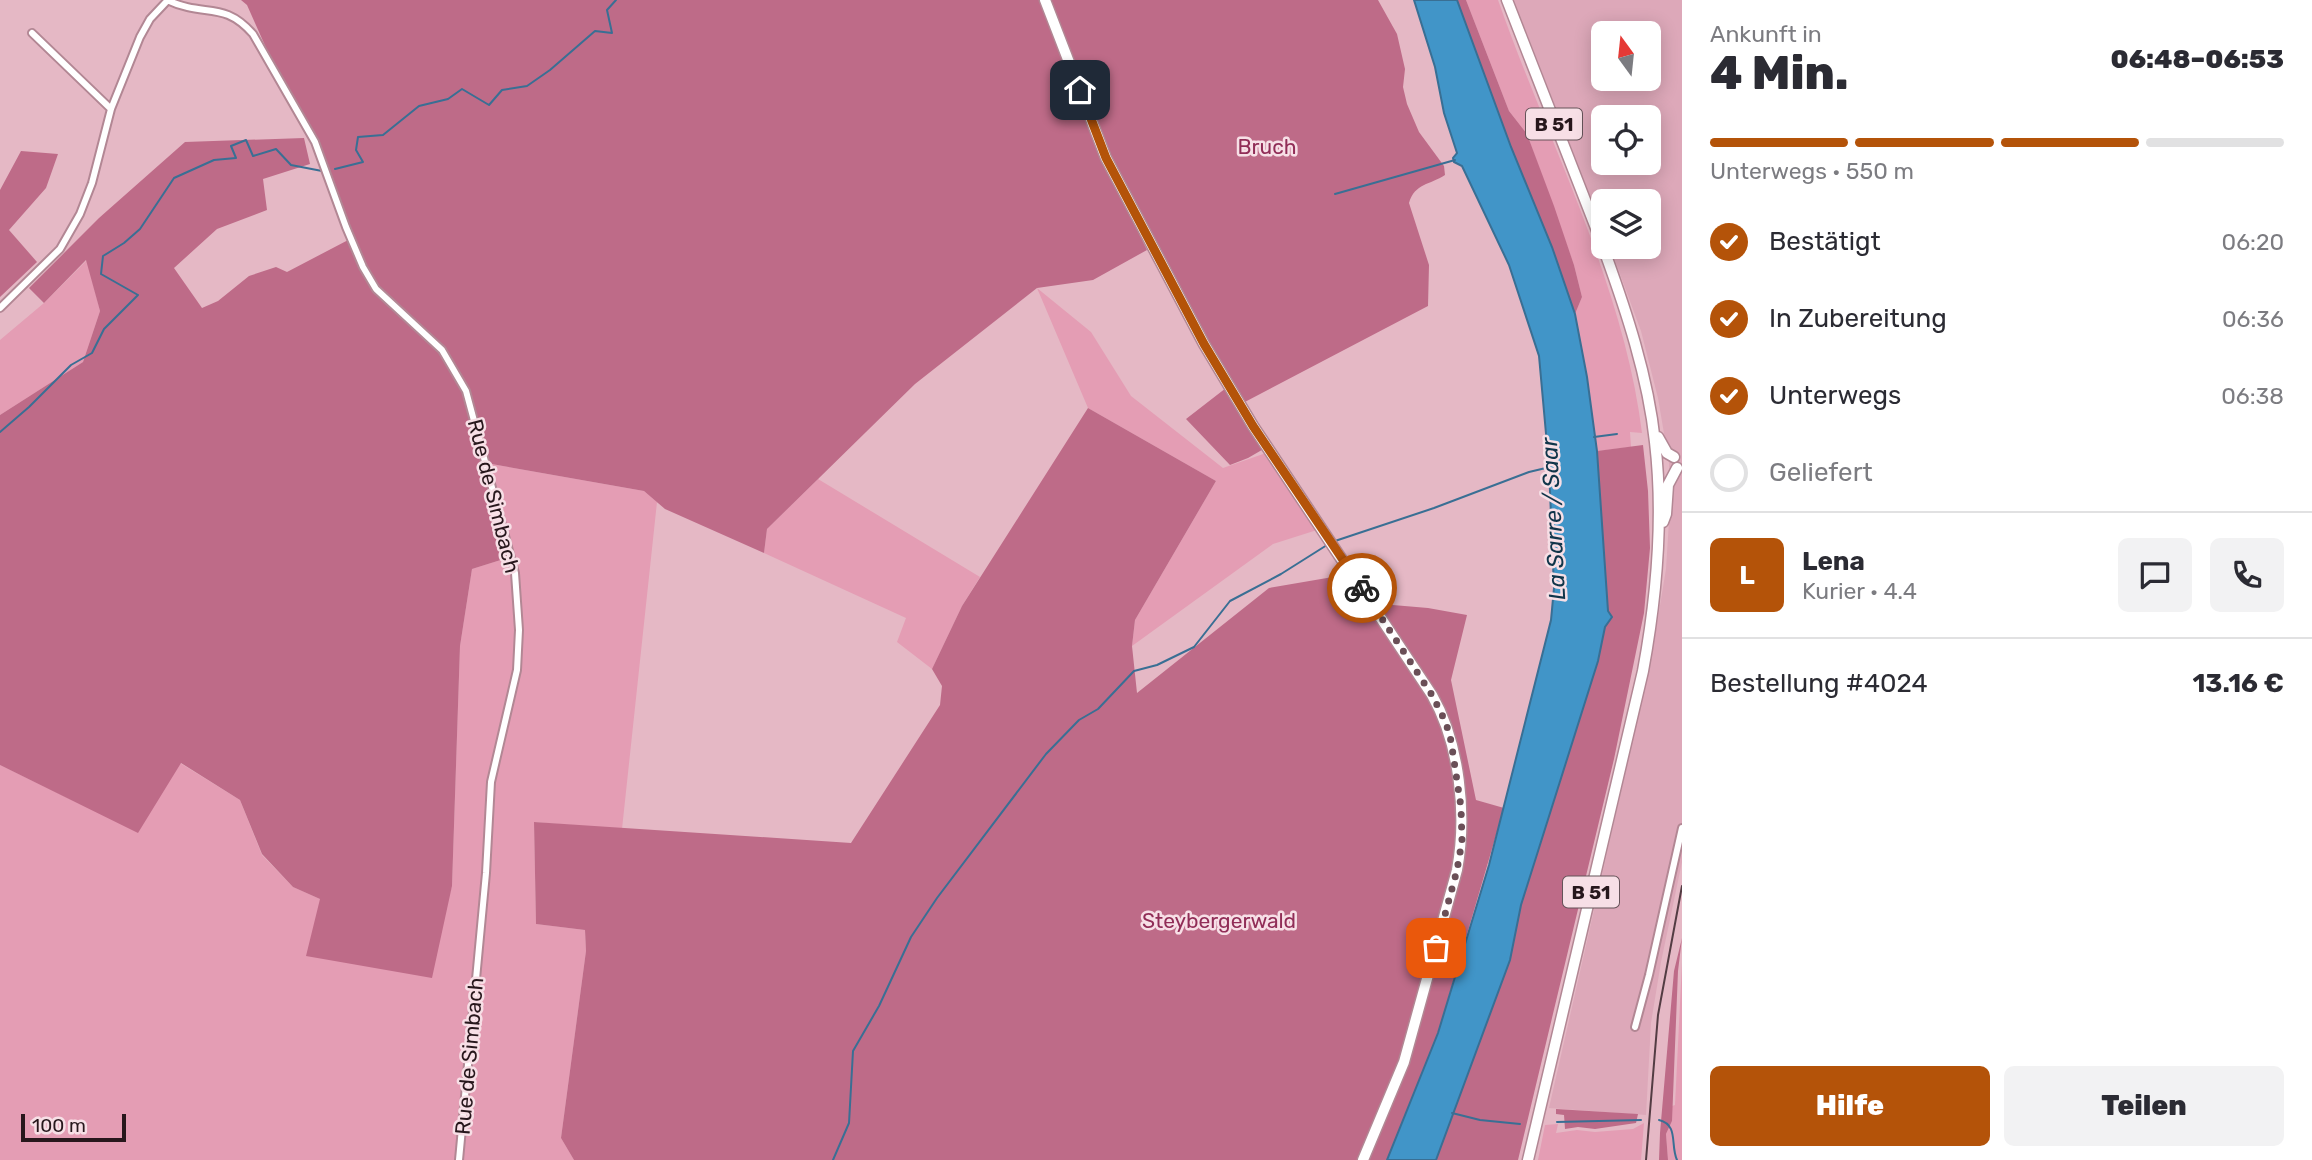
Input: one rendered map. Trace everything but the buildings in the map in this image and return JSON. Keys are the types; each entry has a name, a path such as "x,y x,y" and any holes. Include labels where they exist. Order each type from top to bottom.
{"main road":[{"path":"1045,0 1106,158 1204,344 1253,426 1438,705 1451,741 1462,819 1462,841 1457,870 1413,1034 1393,1093 1363,1160"},
{"name":"B 51","path":"1507,0 1591,216"},
{"name":"B 51","path":"1528,1160 1643,671 1653,612 1660,529 1653,427 1632,336 1607,259"},
{"name":"B 51","path":"1653,427 1667,453 1679,462 1668,485 1666,514 1660,529"},
{"path":"1657,463 1664,468 1679,462"}],"street":[{"path":"0,308 60,248 80,214 92,183 111,110 140,37 150,19 167,0"},
{"name":"Rue de Simbach","path":"167,0 178,5 229,8 241,16 253,34 315,142 346,227 363,267 376,289 442,350 466,391 511,550 518,598 517,670 491,782 486,873 459,1160"},
{"path":"32,33 111,110"},
{"path":"1635,1027 1682,828"}],"shaded area":[{"path":"1466,0 1498,0 1582,214 1591,240 1591,259 1598,259 1619,323 1633,378 1642,433 1630,432 1631,447 1597,451 1575,314 1582,297 1574,265 1527,134 1509,111"},
{"path":"1514,0 1682,0 1682,862 1651,1023 1646,1115 1549,1108 1628,761 1655,636 1666,569 1670,505 1669,463 1658,398 1641,331 1614,259 1661,259 1661,189 1591,189 1591,198"},
{"path":"87,260 100,311 83,362 0,415 0,340 44,303"},
{"path":"1037,288 1091,332 1131,396 1223,468 1266,453 1317,530 1273,544 1132,646 1135,620 1216,481 1088,408"},
{"path":"486,463 644,491 657,502 622,829 534,822 536,924 585,930 586,951 561,1138 574,1160 0,1160 0,765 138,832 180,763 240,800 262,855 293,887 320,899 449,896 452,886 460,646 472,569 507,558"},
{"path":"818,479 980,577 962,606 932,669 897,642 906,618 764,553 767,529"},
{"path":"1682,963 1682,1160 1668,1160 1666,1134 1672,1121 1672,1106 1675,1105"},
{"path":"1644,1123 1641,1160 1538,1160 1545,1125 1558,1124 1556,1133 1633,1129"}],"green space":[{"path":"241,0 1041,0 1103,159 1147,250 1093,280 1037,288 915,384 767,529 764,553 665,509 644,491 486,463 507,558 472,569 460,646 452,886 432,978 306,956 320,899 293,887 262,854 240,800 181,763 138,833 0,765 0,415 83,362 100,311 86,260 44,303 29,288 99,218 185,142 304,138 310,164 263,179 267,210 217,229 174,268 202,308 218,301 249,276 276,267 287,272 352,238 328,170 287,95 247,5"},
{"name":"Bruch","path":"1050,0 1378,0 1397,34 1405,69 1403,87 1407,104 1419,132 1444,166 1445,175 1419,188 1409,203 1429,265 1428,306 1241,404 1110,157"},
{"path":"1457,0 1466,0 1509,111 1527,134 1574,265 1582,297 1575,314 1552,247 1511,147"},
{"path":"21,151 58,154 46,188 9,230 37,262 0,297 0,190"},
{"path":"1226,388 1267,447 1230,465 1186,419"},
{"name":"Steybergerwald","path":"1088,408 1216,481 1135,620 1132,646 1137,693 1269,588 1362,572 1381,604 1467,615 1451,680 1476,800 1504,808 1438,1033 1387,1160 574,1160 561,1138 586,951 585,930 536,924 534,822 851,843 940,705 942,686 932,669 962,606"},
{"path":"1643,445 1650,548 1644,613 1614,759 1518,1160 1436,1160 1510,960 1521,905 1598,661 1605,627 1612,617 1608,612 1597,451"},
{"path":"1682,938 1678,971 1672,1121 1666,1134 1668,1160 1659,1160 1674,971"},
{"path":"1556,1109 1638,1114 1636,1123 1595,1129 1565,1129 1564,1115 1556,1114"}],"water":[{"name":"La Sarre / Saar","path":"1414,0 1457,0 1575,314 1597,451 1608,611 1612,617 1605,627 1598,661 1521,905 1510,960 1436,1160 1387,1160 1438,1033 1489,865 1551,620 1554,588 1549,467 1539,356 1509,265 1462,166 1454,162 1453,158 1457,153"}],"waterway":[{"path":"335,169 363,162 356,150 358,137 383,135 419,106 448,99 462,89 489,105 502,90 527,86 595,31 612,33 607,10 616,0"},
{"path":"0,432 71,365 92,353 104,329 138,295 101,274 103,256 140,229 174,178 214,160 236,158 231,146 246,140 253,156 276,149 291,165 322,171"},
{"path":"1335,194 1455,160"},
{"path":"1594,437 1617,434"},
{"name":"La Sarre / Saar","path":"1335,541 1529,472 1550,467"},
{"path":"833,1160 849,1123 853,1051 879,1006 911,937 937,898 1046,754 1079,720 1098,709 1134,671 1157,665 1194,647 1230,601 1281,574 1327,545"},
{"path":"1452,1113 1480,1120 1520,1124"},
{"path":"1557,1122 1641,1120"},
{"path":"1659,1120 1672,1131 1677,1160"}],"railway":[{"path":"1646,1160 1658,1015 1682,886"}],"way so far":[{"path":"1362,588 1438,705 1451,741 1461,807 1462,841 1436,948"}],"route":[{"path":"1080,90 1106,158 1204,344 1239,405 1362,588"}]}
